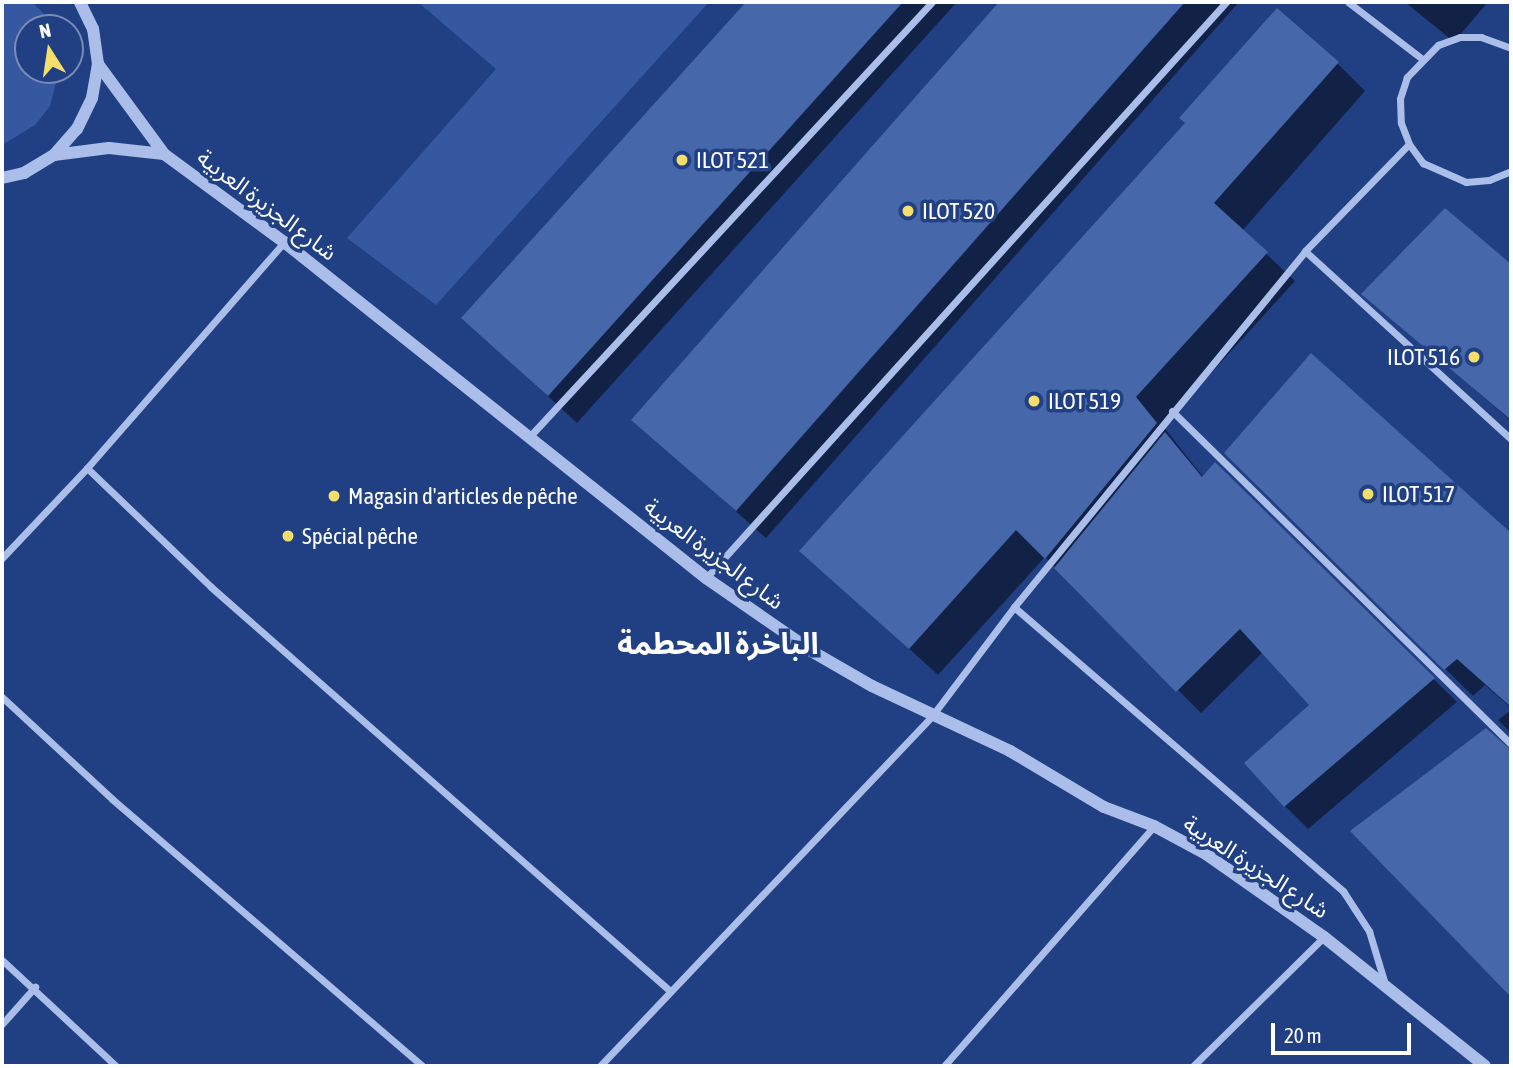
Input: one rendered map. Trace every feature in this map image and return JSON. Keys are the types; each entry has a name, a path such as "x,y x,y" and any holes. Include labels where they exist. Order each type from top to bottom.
{"street":[{"path":"2,178 24,173 54,155 77,129 92,98 98,64 93,29 80,2"},
{"path":"531,435 932,2"},
{"path":"706,578 1226,2"},
{"path":"1348,2 1420,58"},
{"path":"1511,48 1481,37 1460,37 1420,58 1407,77 1400,99 1401,123 1409,144 1423,163 1466,182 1489,180 1511,171"},
{"path":"98,64 164,154"},
{"path":"600,1066 932,716 1013,607 1305,251 1409,144"},
{"path":"54,155 108,148 164,154"},
{"name":"شارع الجزيرة العربية","path":"164,154 284,242 531,435 706,578 813,652 932,716 1010,751 1104,807 1154,826 1206,854 1324,937 1485,1066"},
{"path":"2,558 87,468 284,242"},
{"path":"1305,251 1511,439"},
{"path":"1172,411 1511,744"},
{"path":"87,468 211,587 670,991"},
{"path":"1013,607 1343,891 1369,931 1385,984"},
{"path":"2,697 112,799 422,1066"},
{"path":"944,1066 1154,826"},
{"path":"1194,1066 1324,937"},
{"path":"2,960 35,987 116,1066"},
{"path":"2,1024 35,987"}],"shaded area":[{"path":"2,2 32,2 44,14 14,14 14,84 56,84 50,106 35,125 2,145"},
{"path":"418,2 709,2 436,305 347,238 496,69"}],"building":[{"name":"ILOT 521","path":"746,2 903,2 548,396 461,318"},
{"name":"ILOT 520","path":"999,2 1185,2 736,511 631,420"},
{"name":"ILOT 519","path":"1277,8 1339,62 1214,203 1268,252 1136,397 1157,423 1045,559 1016,530 909,649 799,551 1185,123 1179,118"},
{"name":"ILOT 516","path":"1445,208 1511,264 1511,420 1361,294"},
{"name":"ILOT 517","path":"1311,353 1511,533 1511,707 1457,659 1444,670 1224,453"},
{"path":"1165,432 1202,477 1215,462 1435,678 1284,807 1244,763 1309,705 1240,629 1176,692 1054,568"},
{"path":"1486,728 1511,750 1511,997 1350,831"}],"place":[{"name":"ILOT 521","path":"682,160"},
{"name":"ILOT 520","path":"908,211"},
{"name":"ILOT 516","path":"1474,357"},
{"name":"ILOT 519","path":"1034,401"},
{"name":"ILOT 517","path":"1368,494"},
{"name":"Magasin d'articles de pêche","path":"334,496"},
{"name":"Spécial pêche","path":"288,536"}],"district":[{"name":"الباخرة المحطمة","path":"718,643"}]}
